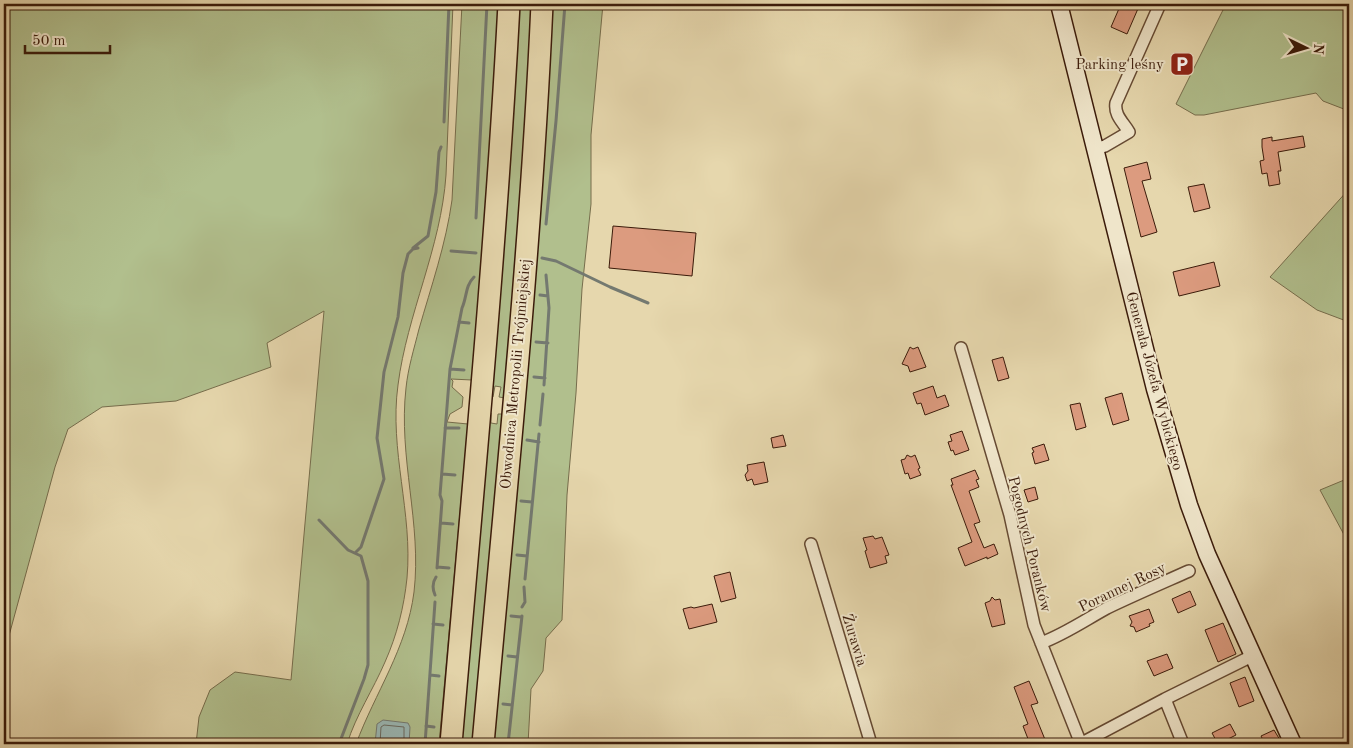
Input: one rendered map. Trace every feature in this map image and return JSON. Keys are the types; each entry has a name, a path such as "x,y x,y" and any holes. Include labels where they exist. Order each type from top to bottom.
{"highway":[{"path":"451,744 503,122 509,4"},
{"name":"Obwodnica Metropolii Trójmiejskiej","path":"483,744 514,393 535,125 542,4"}],"main road":[{"name":"Generała Józefa Wybickiego","path":"1059,4 1154,389 1186,496 1207,554 1252,656 1294,744"}],"street":[{"path":"1095,148 1105,146 1129,132 1120,121 1116,112 1116,102 1160,4"},
{"name":"Pogodnych Poranków","path":"962,348 1010,515 1034,625 1080,744"},
{"name":"Żurawia","path":"811,544 871,744"},
{"name":"Porannej Rosy","path":"1041,642 1057,637 1106,609 1189,571"},
{"path":"1080,744 1252,656"},
{"path":"1165,699 1183,744"}],"green space":[{"path":"4,4 453,4 446,175 443,202 438,229 402,359 396,409 398,457 407,530 406,589 393,642 347,744 196,744 199,717 210,690 235,672 291,680 324,311 267,343 271,367 176,401 102,407 68,429 55,467 4,654"},
{"path":"462,4 500,4 492,135 472,380 451,379 453,381 452,387 463,397 462,407 450,414 447,422 468,424 439,744 356,744 398,651 405,632 414,592 416,567 415,541 404,414 406,388 413,351 442,249 452,200"},
{"path":"516,4 535,4 505,398 499,397 501,387 495,386 493,397 487,396"},
{"path":"552,4 603,4 591,135 591,204 582,289 576,393 567,495 562,620 546,638 543,671 531,689 528,744 492,744"},
{"path":"1226,4 1349,4 1349,111 1323,101 1316,93 1204,115 1195,115 1176,104"},
{"path":"1349,189 1349,322 1317,310 1270,277"},
{"path":"485,413 491,413 491,423 497,424 498,414 504,414 474,744 456,744"},
{"path":"1349,478 1349,544 1320,490"}],"water":[{"path":"383,720 408,723 410,727 409,744 375,744 377,724"}],"building":[{"path":"1121,4 1140,4 1127,34 1111,27"},
{"path":"1303,136 1305,147 1278,152 1281,171 1278,171 1280,184 1269,186 1267,173 1262,174 1260,161 1264,160 1262,139 1272,137 1272,141"},
{"path":"1147,162 1151,179 1142,181 1157,232 1141,237 1124,168"},
{"path":"1204,184 1210,208 1194,212 1188,187"},
{"path":"613,226 696,233 692,276 609,268"},
{"path":"1214,262 1220,286 1179,296 1173,272"},
{"path":"910,347 913,349 918,347 926,367 910,372 908,366 902,364"},
{"path":"1003,357 1009,378 998,381 992,360"},
{"path":"933,386 937,398 945,395 949,406 925,415 921,403 917,404 913,393"},
{"path":"1122,393 1129,420 1113,425 1105,398"},
{"path":"1080,403 1086,427 1076,430 1070,405"},
{"path":"962,431 969,450 955,455 953,450 951,451 948,442 952,441 950,435"},
{"path":"783,435 786,446 773,448 771,438"},
{"path":"1044,444 1049,460 1035,464 1032,448"},
{"path":"907,455 911,457 915,455 921,475 910,479 908,473 905,474 901,460 905,459"},
{"path":"764,462 768,482 754,485 752,479 747,481 745,475 748,471 747,465"},
{"path":"975,470 979,479 976,480 979,487 969,491 980,522 974,524 984,548 994,544 998,554 965,566 958,548 972,542 951,485 953,485 951,479"},
{"path":"1035,487 1038,499 1028,502 1024,490"},
{"path":"873,536 875,539 882,537 889,555 885,556 887,563 870,568 863,538"},
{"path":"730,572 736,598 721,602 714,576"},
{"path":"1190,591 1196,605 1178,613 1172,599"},
{"path":"992,597 995,600 1000,599 1005,624 992,627 985,603 990,601"},
{"path":"712,604 717,622 689,629 683,609"},
{"path":"1149,609 1154,622 1149,624 1150,626 1136,632 1134,627 1130,626 1132,622 1129,616"},
{"path":"1223,623 1236,654 1218,662 1205,630"},
{"path":"1167,654 1173,668 1154,676 1147,661"},
{"path":"1245,677 1254,701 1239,707 1230,683"},
{"path":"1029,681 1038,703 1031,705 1046,742 1041,744 1030,744 1023,726 1028,724 1014,687"},
{"path":"1230,724 1236,735 1218,744 1212,733"},
{"path":"1274,730 1280,740 1271,744 1265,744 1261,736"}],"waterway":[{"path":"444,122 449,4"},
{"path":"476,218 487,4"},
{"path":"546,224 565,4"},
{"path":"413,248 428,236 436,192 441,147"},
{"path":"355,553 361,547 384,479 377,438 384,372 398,317 403,273 408,254 413,249 418,248"},
{"path":"451,251 476,253"},
{"path":"542,258 556,261 648,303"},
{"path":"544,385 549,308 546,275"},
{"path":"437,568 442,501 440,495 450,369 462,308 471,280 474,277"},
{"path":"540,295 548,296"},
{"path":"459,322 469,323"},
{"path":"536,342 548,343"},
{"path":"450,369 464,370"},
{"path":"534,377 545,378"},
{"path":"540,425 543,394"},
{"path":"445,428 459,428"},
{"path":"525,579 539,434"},
{"path":"527,440 539,442"},
{"path":"442,474 455,475"},
{"path":"521,501 532,502"},
{"path":"319,520 348,550 361,556 368,581 368,665 339,744"},
{"path":"441,523 453,524"},
{"path":"517,555 527,556"},
{"path":"437,567 449,568"},
{"path":"435,595 433,586 436,577"},
{"path":"522,607 525,602 524,587"},
{"path":"425,744 435,602"},
{"path":"511,616 521,617"},
{"path":"508,744 522,616"},
{"path":"433,624 443,625"},
{"path":"508,656 517,657"},
{"path":"430,675 439,676"},
{"path":"503,704 512,705"},
{"path":"426,726 434,727"}],"place":[{"name":"Parking leśny","path":"1182,64"}]}
